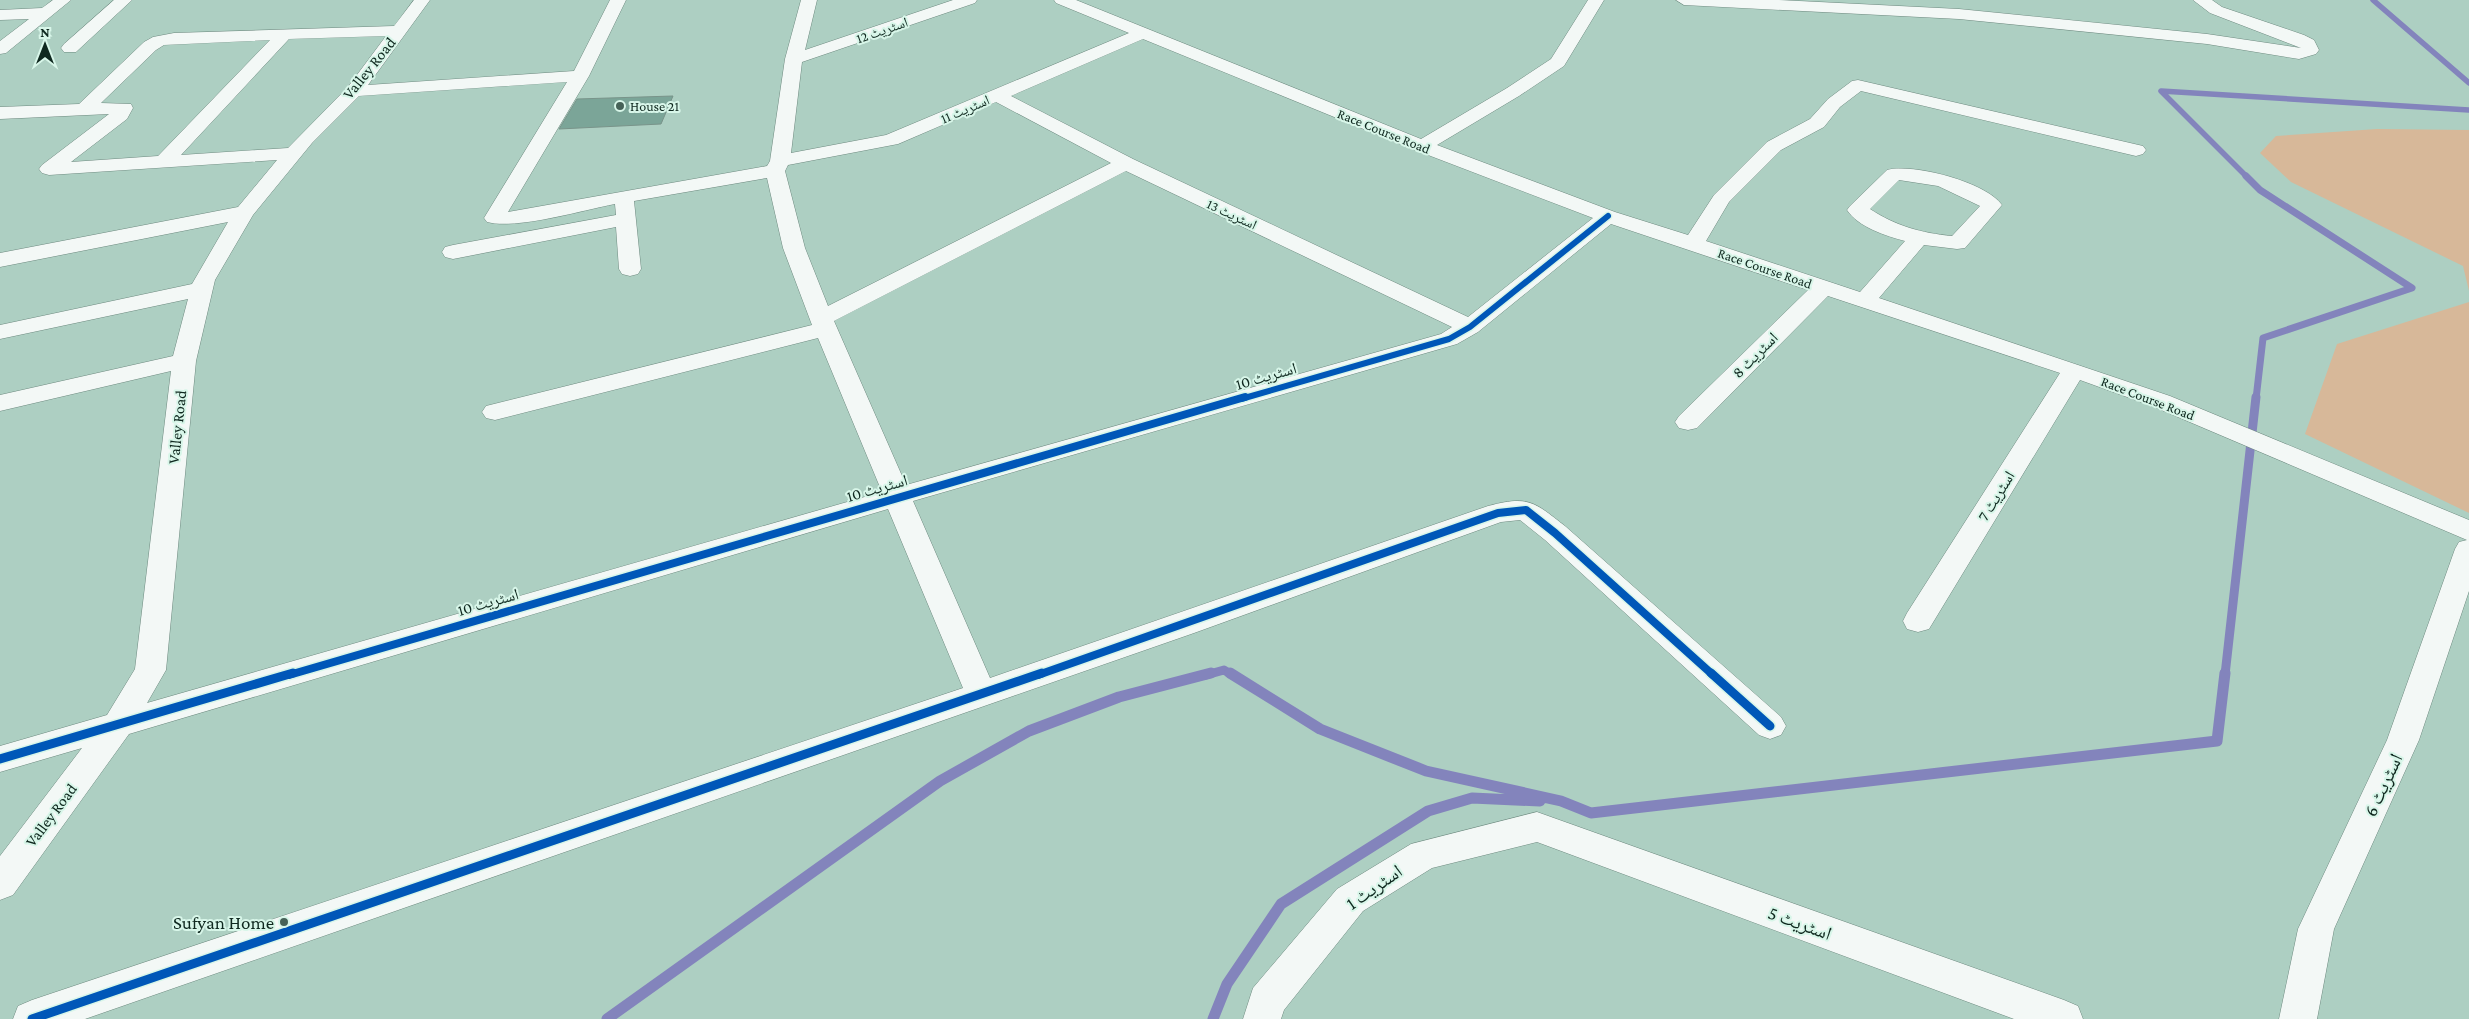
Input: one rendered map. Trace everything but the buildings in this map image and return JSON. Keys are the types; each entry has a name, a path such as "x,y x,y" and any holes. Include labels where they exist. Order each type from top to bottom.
{"street":[{"path":"0,49 63,0"},
{"path":"70,48 124,0"},
{"name":"Valley Road","path":"0,884 119,723 150,670 184,361 204,280 245,212 306,139 354,91 422,0"},
{"path":"354,91 580,76 618,0"},
{"path":"809,0 794,60 777,166 794,248 823,323 981,694"},
{"name":"اسٹریٹ 12","path":"794,60 969,0"},
{"name":"Race Course Road","path":"1062,0 1422,146 1608,216 2074,370 2161,401 2266,444 2469,532"},
{"path":"1422,146 1513,92 1558,62 1596,0"},
{"path":"1684,0 1959,14 2207,39 2299,54 2310,50 2308,44 2298,39 2216,10 2200,0"},
{"path":"0,15 46,13"},
{"path":"86,108 150,46 159,41 284,34 399,31"},
{"name":"اسٹریٹ 11","path":"580,76 494,218 512,218 625,196 777,166 891,140 1143,33"},
{"path":"164,161 284,34"},
{"path":"1693,244 1720,199 1774,146 1817,123 1834,103 1858,85 2136,150"},
{"name":"اسٹریٹ 13","path":"996,95 1126,163 1470,327"},
{"path":"0,113 86,108 124,108 120,115 49,169 295,153"},
{"path":"495,412 823,323 1126,163"},
{"path":"1894,174 1931,177 1949,182 1966,188 1992,205 1957,243 1918,240 1878,224 1857,210 1894,174"},
{"path":"625,196 630,268"},
{"path":"0,260 245,212"},
{"name":"اسٹریٹ 10","path":"0,759 896,497 1449,339 1470,327 1608,216"},
{"path":"453,252 626,219"},
{"path":"1864,302 1918,240"},
{"name":"اسٹریٹ 8","path":"1688,422 1823,288"},
{"path":"0,332 202,289"},
{"path":"0,403 184,361"},
{"name":"اسٹریٹ 7","path":"1918,621 2074,370"},
{"path":"32,1019 981,694 1498,514 1526,510 1555,533 1770,726"},
{"name":"اسٹریٹ 6","path":"2298,1019 2316,929 2403,740 2469,550"},
{"name":"اسٹریٹ 1","path":"1262,1019 1267,1001 1350,900 1423,855 1537,827"},
{"name":"اسٹریٹ 5","path":"1537,827 2064,1019"}],"shaded area":[{"path":"2377,129 2469,130 2469,291 2463,266 2291,182 2260,153 2276,136"},
{"path":"2469,302 2469,513 2305,434 2337,344"}],"waterway":[{"path":"2373,0 2469,83"},
{"path":"2256,399 2263,338 2412,288 2260,190 2161,91 2469,110"},
{"path":"2225,675 2256,397"},
{"path":"1206,675 1224,670 1232,675"},
{"path":"607,1019 940,781 1029,731 1119,697 1211,673"},
{"path":"1230,673 1320,729 1426,771 1561,801 1591,813 2217,741 2225,673"},
{"path":"1213,1019 1227,984 1281,904 1428,811 1472,798 1540,801"}],"cycle path":[{"path":"0,759 896,497 1449,339 1470,327 1608,216"},
{"path":"32,1019 1183,625 1498,513 1526,510 1555,533 1770,726"}],"place":[{"name":"House 21","path":"620,106"},
{"name":"Sufyan Home","path":"284,922"}]}
